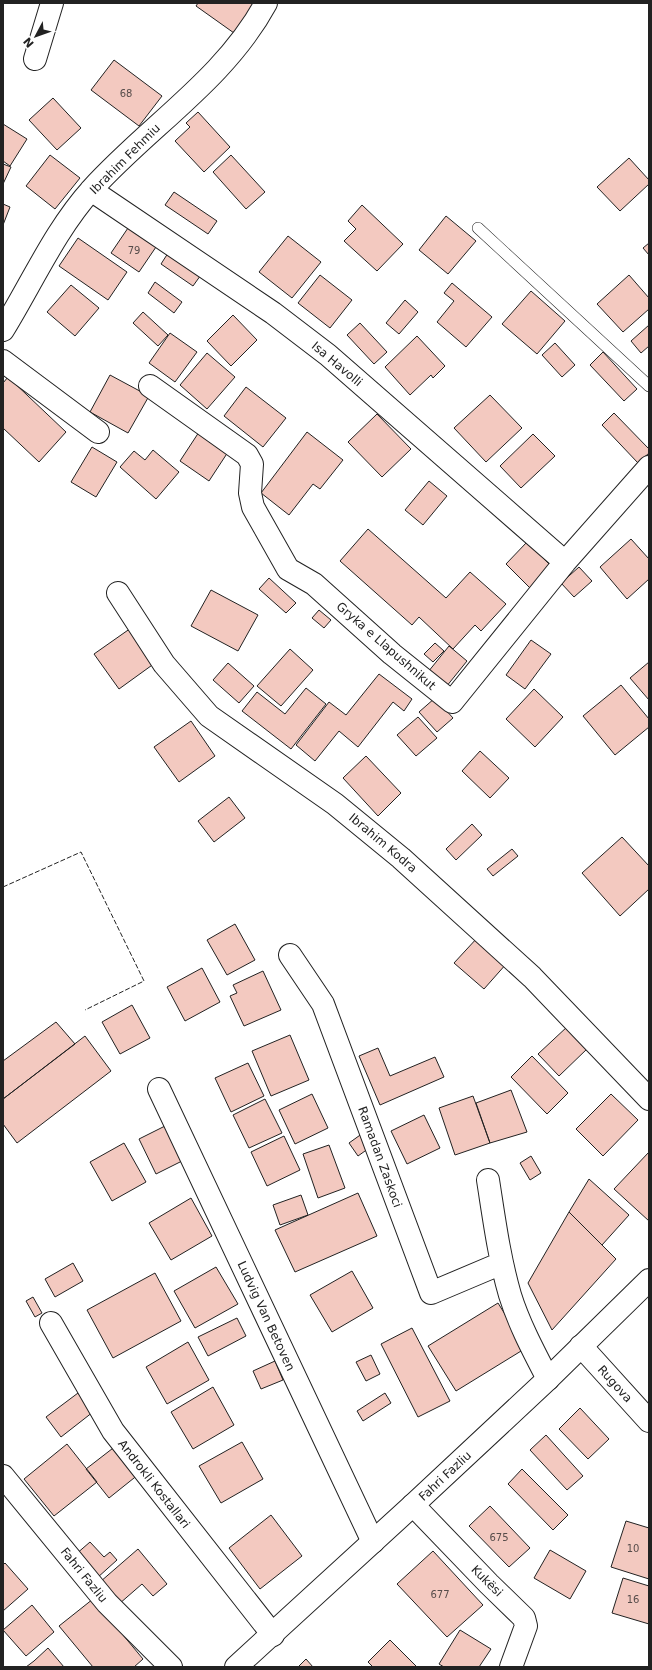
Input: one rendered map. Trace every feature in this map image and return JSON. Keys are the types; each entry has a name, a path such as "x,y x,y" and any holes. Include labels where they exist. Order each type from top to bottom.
{"street":[{"path":"35,59 52,3"},
{"name":"Ibrahim Fehmiu","path":"3,330 41,263 91,190 138,144 198,90 232,54 266,3"},
{"name":"Isa Havolli","path":"91,190 273,313 328,355 565,562"},
{"path":"3,361 98,432"},
{"name":"Gryka e Llapushnikut","path":"150,386 247,455 252,464 250,493 253,507 288,569 314,584 392,654 452,702 565,562 649,467"},
{"name":"Ibrahim Kodra","path":"118,593 164,664 209,716 335,804 369,830 418,872 532,977 649,1099"},
{"name":"Ramadan Zaskoci","path":"290,955 323,1004 431,1293 502,1263"},
{"name":"Ludvig Van Betoven","path":"159,1088 373,1542"},
{"path":"488,1180 502,1263 510,1295 526,1336 548,1379"},
{"name":"Fahri Fazliu","path":"236,1667 273,1635 548,1379 649,1280"},
{"name":"Androkli Kostallari","path":"51,1323 113,1431 273,1635"},
{"name":"Rugova","path":"581,1346 649,1422"},
{"name":"Fahri Fazliu","path":"3,1476 107,1603 171,1667"},
{"name":"Kukësi","path":"413,1505 524,1618 526,1626 511,1667"}],"lane":[{"path":"478,228 649,386"}],"building":[{"path":"198,3 255,3 234,33 196,6"},
{"path":"114,60 162,96 139,126 91,90"},
{"path":"53,98 81,128 57,150 29,120"},
{"path":"198,112 230,147 204,172 175,141 190,127 186,123"},
{"path":"3,124 27,139 10,166 3,161"},
{"path":"50,155 80,178 55,209 26,186"},
{"path":"231,155 265,192 246,209 213,172"},
{"path":"629,158 649,180 649,184 620,211 597,187"},
{"path":"3,164 11,167 3,184"},
{"path":"174,192 217,221 208,234 165,205"},
{"path":"3,204 10,207 3,225"},
{"path":"362,205 403,244 377,271 344,241 356,229 348,221"},
{"path":"446,216 476,241 448,274 419,250"},
{"path":"128,228 156,247 139,272 111,253"},
{"path":"288,236 321,262 292,298 259,272"},
{"path":"78,238 127,272 108,300 59,266"},
{"path":"649,243 649,255 643,248"},
{"path":"170,250 203,272 193,286 161,264"},
{"path":"320,275 352,300 330,328 298,303"},
{"path":"629,275 649,298 649,309 623,332 597,304"},
{"path":"155,282 182,302 174,313 148,293"},
{"path":"452,283 492,317 466,347 437,322 454,301 444,293"},
{"path":"71,285 99,308 75,336 47,312"},
{"path":"531,291 565,321 537,354 502,324"},
{"path":"405,300 418,312 399,334 386,323"},
{"path":"143,312 168,335 158,346 133,323"},
{"path":"233,315 257,340 231,366 207,341"},
{"path":"360,323 387,352 374,364 347,335"},
{"path":"649,325 649,346 641,353 631,341"},
{"path":"170,333 197,352 175,382 149,363"},
{"path":"417,336 445,366 433,378 431,375 410,395 385,367"},
{"path":"555,343 575,365 562,377 542,355"},
{"path":"603,352 637,389 624,401 590,365"},
{"path":"207,353 235,377 207,409 180,385"},
{"path":"110,375 149,396 128,433 90,412"},
{"path":"8,377 66,432 39,462 3,428 3,383"},
{"path":"246,387 286,418 263,447 224,416"},
{"path":"490,395 522,428 486,462 454,428"},
{"path":"614,413 649,449 649,453 638,463 602,425"},
{"path":"377,414 411,449 382,477 348,442"},
{"path":"199,432 228,452 209,481 180,461"},
{"path":"307,432 343,460 320,489 313,484 289,515 261,493"},
{"path":"533,434 555,456 521,488 500,466"},
{"path":"92,447 117,462 96,497 71,482"},
{"path":"153,450 179,472 156,499 120,467 134,451 145,460"},
{"path":"429,481 447,496 423,525 405,510"},
{"path":"368,529 446,598 470,572 506,604 481,631 475,625 453,649 419,617 412,625 340,561"},
{"path":"631,539 649,559 649,579 627,599 600,567"},
{"path":"527,542 551,566 530,588 506,564"},
{"path":"579,567 592,581 574,597 561,583"},
{"path":"269,578 296,603 286,613 259,589"},
{"path":"211,590 258,615 238,651 191,626"},
{"path":"319,610 331,620 324,628 312,618"},
{"path":"131,628 155,663 119,689 94,654"},
{"path":"531,640 551,654 525,689 506,675"},
{"path":"435,643 444,651 433,662 424,654"},
{"path":"449,646 467,661 446,687 428,672"},
{"path":"290,649 313,670 281,706 257,686"},
{"path":"649,662 649,700 630,678"},
{"path":"228,663 254,686 239,703 213,680"},
{"path":"379,674 412,699 404,711 393,702 358,747 339,731 315,761 296,745 329,702 346,715"},
{"path":"621,685 649,719 649,727 615,755 583,716"},
{"path":"306,688 326,704 291,749 242,711 257,692 285,714"},
{"path":"534,689 563,717 535,747 506,719"},
{"path":"435,698 453,718 437,732 419,712"},
{"path":"418,717 437,738 416,756 397,735"},
{"path":"191,721 215,756 179,782 154,747"},
{"path":"480,751 509,778 490,798 462,771"},
{"path":"366,756 401,793 378,816 343,778"},
{"path":"229,797 245,818 214,842 198,821"},
{"path":"472,824 482,835 456,860 446,849"},
{"path":"622,837 649,866 649,889 620,916 582,873"},
{"path":"512,849 518,856 493,876 487,869"},
{"path":"235,924 255,960 227,975 207,940"},
{"path":"478,937 507,963 484,989 454,963"},
{"path":"202,968 220,1002 185,1021 167,987"},
{"path":"263,971 281,1010 244,1026 230,996 237,993 233,985"},
{"path":"132,1005 150,1038 120,1054 102,1022"},
{"path":"56,1022 75,1044 3,1099 3,1061"},
{"path":"568,1026 588,1048 559,1076 538,1054"},
{"path":"290,1035 309,1080 271,1096 252,1051"},
{"path":"85,1036 111,1071 17,1143 3,1124 3,1099"},
{"path":"378,1048 390,1076 435,1057 444,1077 380,1105 359,1056"},
{"path":"532,1056 568,1093 547,1114 511,1077"},
{"path":"248,1063 264,1096 231,1112 215,1078"},
{"path":"511,1090 527,1132 490,1143 476,1103"},
{"path":"312,1094 328,1128 295,1144 279,1110"},
{"path":"611,1094 638,1120 603,1156 576,1129"},
{"path":"473,1096 490,1143 455,1155 439,1108"},
{"path":"265,1099 282,1133 249,1148 233,1115"},
{"path":"424,1115 440,1148 407,1164 391,1131"},
{"path":"165,1126 182,1161 156,1174 139,1139"},
{"path":"363,1133 372,1146 358,1156 349,1143"},
{"path":"284,1136 300,1170 267,1186 251,1152"},
{"path":"124,1143 146,1182 112,1201 90,1162"},
{"path":"329,1145 345,1188 318,1198 303,1154"},
{"path":"649,1152 649,1221 614,1189"},
{"path":"531,1156 541,1173 530,1180 520,1163"},
{"path":"589,1179 629,1215 602,1245 569,1212"},
{"path":"358,1193 377,1236 295,1272 275,1230"},
{"path":"301,1195 308,1215 280,1225 273,1205"},
{"path":"191,1198 212,1236 171,1260 149,1223"},
{"path":"569,1212 616,1259 552,1330 528,1283"},
{"path":"73,1263 83,1281 55,1297 45,1279"},
{"path":"216,1267 238,1304 195,1328 174,1291"},
{"path":"352,1271 373,1308 332,1332 310,1295"},
{"path":"155,1273 181,1321 113,1358 87,1310"},
{"path":"33,1297 42,1313 35,1317 26,1301"},
{"path":"498,1303 526,1348 456,1391 428,1346"},
{"path":"237,1318 246,1336 208,1356 198,1337"},
{"path":"412,1328 450,1401 418,1417 381,1344"},
{"path":"188,1342 209,1380 167,1404 146,1367"},
{"path":"371,1355 380,1374 366,1381 356,1362"},
{"path":"275,1361 283,1380 261,1389 253,1371"},
{"path":"213,1387 234,1425 193,1449 171,1412"},
{"path":"78,1393 93,1412 61,1437 46,1417"},
{"path":"385,1393 391,1403 363,1421 357,1411"},
{"path":"580,1408 609,1439 588,1459 559,1429"},
{"path":"546,1435 583,1476 567,1490 530,1450"},
{"path":"242,1442 263,1479 221,1503 199,1466"},
{"path":"67,1444 97,1482 54,1516 24,1479"},
{"path":"117,1445 139,1474 109,1498 86,1469"},
{"path":"522,1469 568,1515 553,1530 508,1484"},
{"path":"490,1506 530,1548 509,1567 469,1526"},
{"path":"271,1515 302,1556 260,1589 229,1548"},
{"path":"626,1521 649,1528 649,1579 611,1567"},
{"path":"90,1542 104,1557 110,1552 117,1560 97,1578 75,1555"},
{"path":"138,1549 167,1584 153,1596 142,1584 119,1604 100,1582"},
{"path":"550,1550 586,1571 570,1599 534,1578"},
{"path":"433,1551 483,1605 447,1637 397,1584"},
{"path":"5,1563 28,1589 3,1611 3,1565"},
{"path":"623,1578 649,1586 649,1624 612,1613"},
{"path":"93,1599 143,1659 134,1667 93,1667 59,1626"},
{"path":"32,1605 54,1632 26,1656 3,1630"},
{"path":"460,1630 491,1649 479,1667 444,1667 439,1664"},
{"path":"390,1640 417,1667 373,1667 368,1662"},
{"path":"48,1648 64,1667 26,1667 34,1661"},
{"path":"306,1659 313,1667 298,1667"}],"fence":[{"path":"3,887 81,852 144,981 85,1010"}]}
